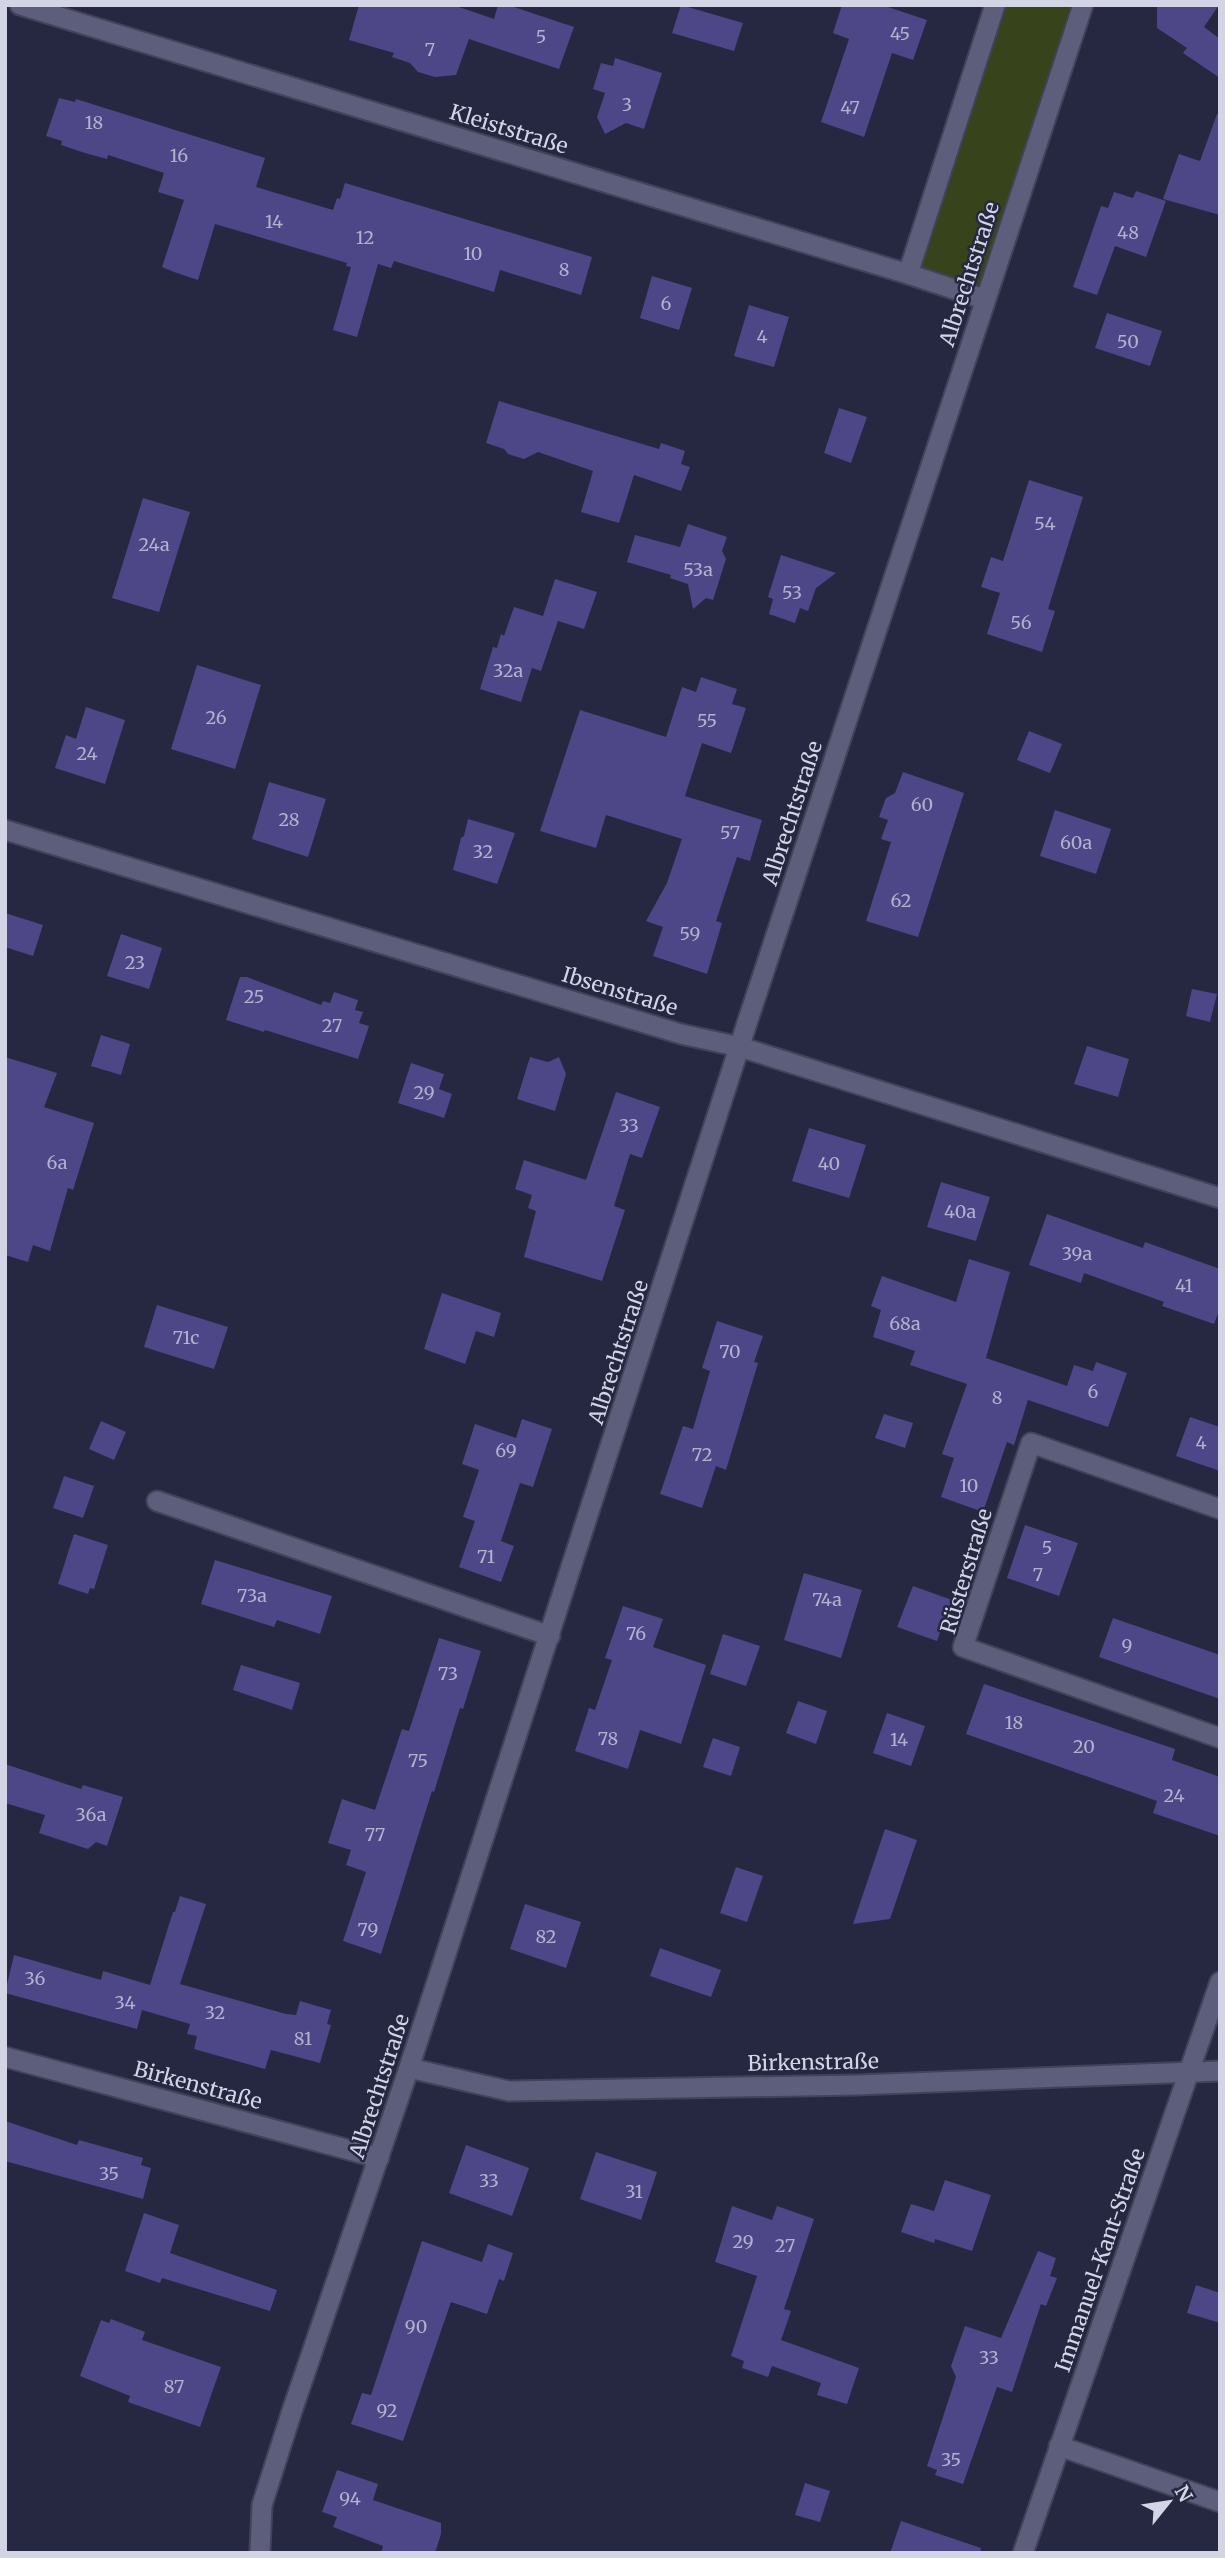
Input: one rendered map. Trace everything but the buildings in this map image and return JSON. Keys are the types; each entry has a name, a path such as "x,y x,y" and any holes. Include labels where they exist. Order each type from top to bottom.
{"street":[{"name":"Kleiststraße","path":"20,5 984,299"},
{"path":"908,274 995,5"},
{"name":"Albrechtstraße","path":"260,2551 262,2505 409,2068 984,299 1083,5"},
{"name":"Ibsenstraße","path":"5,830 681,1034 740,1047 1220,1198"},
{"name":"Rüsterstraße","path":"1220,1509 1031,1443 963,1647 1220,1738"},
{"path":"158,1501 550,1636"},
{"name":"Immanuel-Kant-Straße","path":"1023,2553 1220,1982"},
{"name":"Birkenstraße","path":"5,2057 379,2158"},
{"name":"Birkenstraße","path":"409,2068 509,2091 857,2085 1220,2071"},
{"path":"1059,2446 1220,2502"}],"green space":[{"path":"1002,5 1077,5 983,294 913,273"}]}
